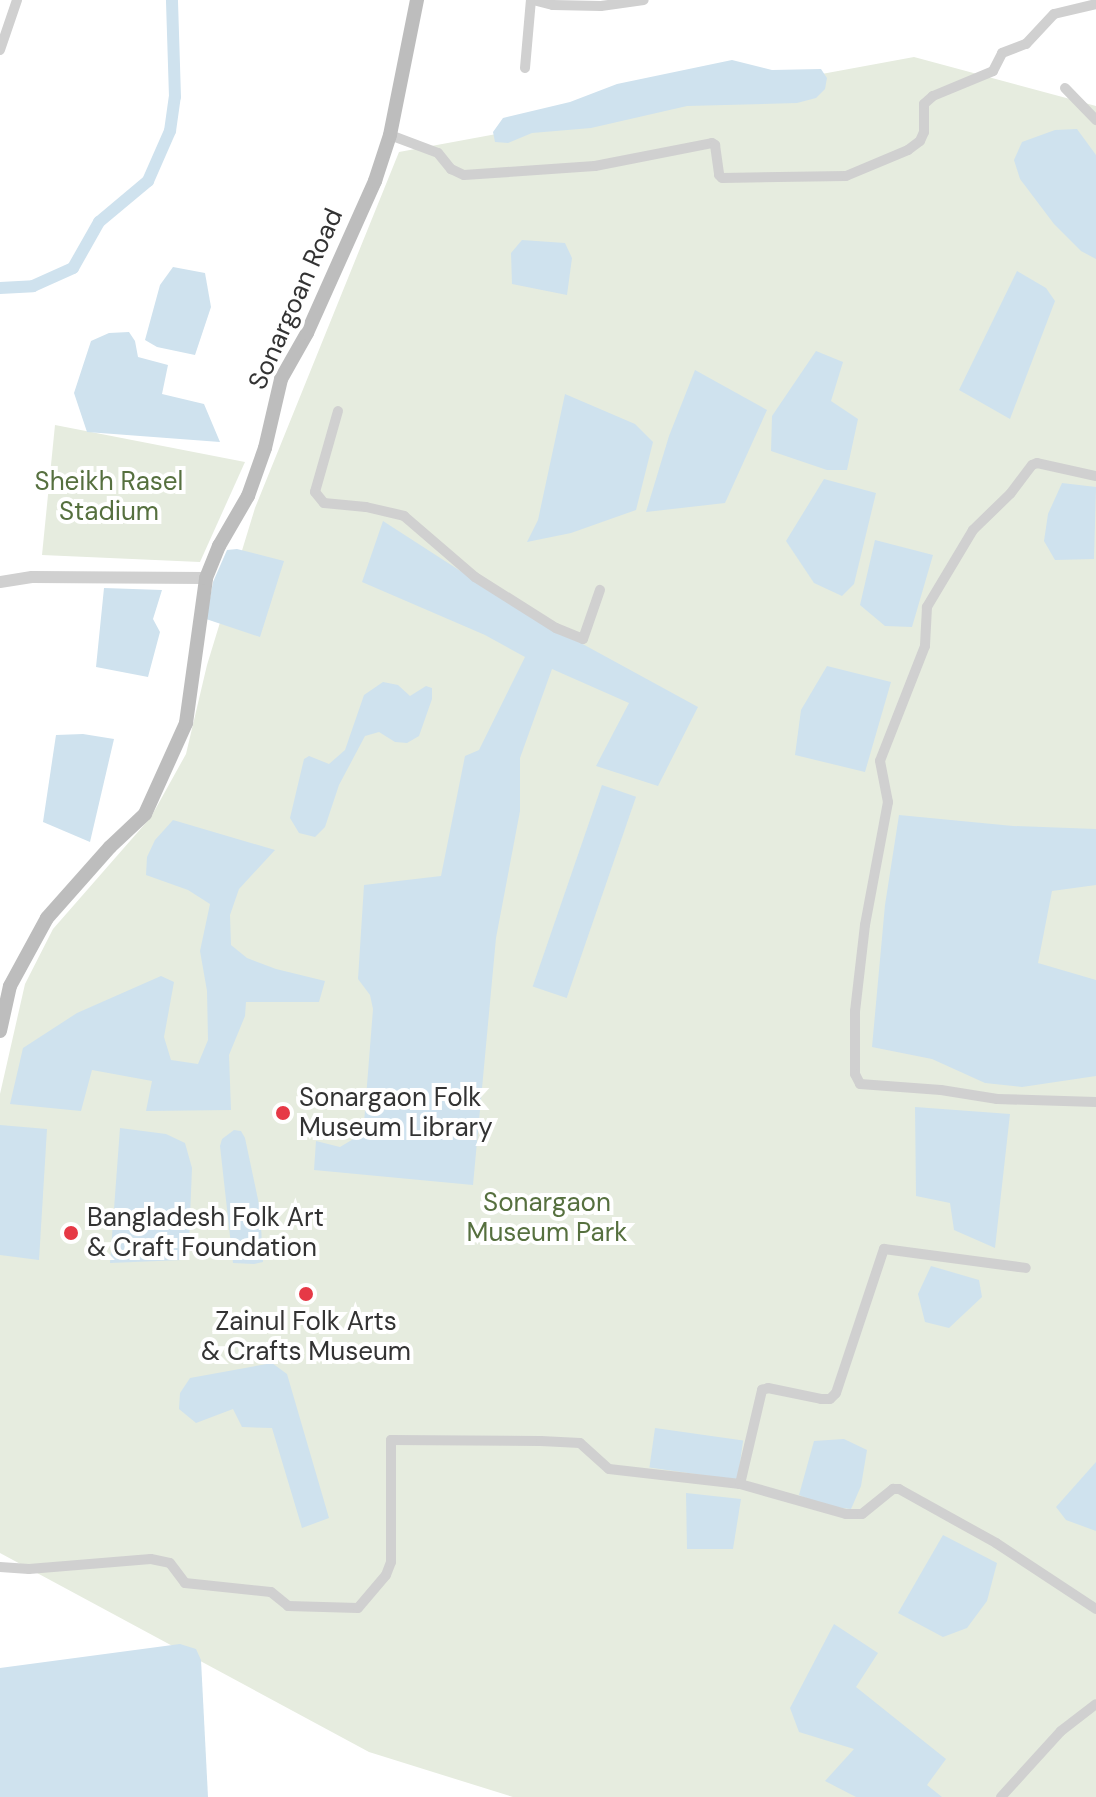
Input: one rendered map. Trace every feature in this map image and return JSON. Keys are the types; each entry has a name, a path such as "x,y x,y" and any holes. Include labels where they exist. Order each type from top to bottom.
{"main road":[{"name":"Sonargoan Road","path":"0,1031 10,986 47,918 145,814 186,723 206,578 219,546 248,496 265,448 281,379 307,333 375,181 390,135 417,0"}],"street":[{"path":"0,50 17,0"},
{"path":"525,68 532,0 553,5 601,6 644,0"},
{"path":"390,135 438,153 451,169 464,175 595,166 712,143 722,178 846,176 908,150 920,141 924,132 924,104 933,96 993,71 1002,53 1026,44 1054,14 1096,4"},
{"path":"1065,88 1096,120"},
{"path":"338,411 315,492 324,503 366,507 404,516 475,577 556,628 583,639 600,590"},
{"path":"1096,476 1032,465 1010,494 973,530 927,607 925,646 880,761 888,802 865,925 855,1011 855,1074 860,1084 941,1090 997,1099 1096,1102"},
{"path":"0,582 32,577 206,578"},
{"path":"740,1484 762,1390 768,1388 821,1399 830,1399 836,1393 884,1249 1026,1268"},
{"path":"0,1567 29,1569 151,1559 170,1563 185,1583 271,1592 288,1606 358,1608 386,1575 391,1562 394,1541 388,1445 394,1438 580,1443 609,1469 740,1484 858,1515 893,1489 906,1491 996,1543 1096,1609"},
{"path":"1001,1797 1061,1731 1096,1704"}],"green space":[{"name":"Sonargaon Museum Park","path":"914,57 1096,106 1096,1797 513,1797 369,1752 0,1553 0,1094 25,984 53,929 151,817 186,754 207,665 255,508 399,152"},
{"name":"Sheikh Rasel Stadium","path":"55,425 245,462 200,562 42,555"}],"water":[{"path":"732,60 772,70 821,69 827,78 825,89 816,98 797,103 687,106 591,128 532,133 508,143 495,142 493,132 503,118 570,102 617,84"},
{"path":"1077,129 1096,155 1096,259 1081,251 1054,224 1020,179 1014,160 1022,142 1055,130"},
{"path":"522,240 565,243 572,258 567,295 512,284 511,253"},
{"path":"173,267 205,273 211,307 195,355 157,347 145,340 160,285"},
{"path":"1017,271 1046,288 1055,301 1010,419 959,390"},
{"path":"129,332 135,341 138,357 168,365 162,394 204,404 220,442 87,432 74,393 91,341 109,333"},
{"path":"816,351 843,362 831,401 858,419 847,470 827,470 771,451 772,416"},
{"path":"695,370 767,410 725,503 646,512 669,436"},
{"path":"565,394 635,424 653,442 636,510 571,533 527,542 538,520"},
{"path":"824,479 876,493 854,584 842,596 814,583 786,541"},
{"path":"1062,483 1096,487 1094,559 1055,560 1044,541 1048,514"},
{"path":"383,521 524,612 698,707 658,786 596,766 629,703 552,669 520,758 520,811 496,938 473,1185 314,1170 316,1141 340,1147 360,1135 364,1123 373,1009 370,995 358,979 364,885 441,876 465,756 479,750 525,657 485,635 362,582"},
{"path":"875,540 933,555 912,627 885,626 860,605"},
{"path":"237,549 284,561 260,637 206,619 213,582 227,550"},
{"path":"104,588 162,590 153,619 160,632 148,677 96,667"},
{"path":"827,666 891,682 865,772 795,755 801,710"},
{"path":"383,682 398,685 410,696 426,686 432,688 432,699 419,736 407,743 395,742 379,732 365,736 339,785 325,827 315,837 299,833 290,818 304,759 309,756 329,764 345,750 364,695"},
{"path":"83,734 114,739 90,842 43,822 56,735"},
{"path":"602,785 636,797 567,998 533,986"},
{"path":"899,815 1013,826 1096,829 1096,885 1052,891 1038,963 1096,980 1096,1076 1022,1087 985,1083 932,1059 872,1047 885,905"},
{"path":"173,820 275,850 239,889 230,915 231,945 247,958 325,981 319,1002 246,1002 245,1016 229,1055 231,1110 146,1111 152,1081 92,1070 81,1111 10,1104 23,1048 77,1013 161,976 174,982 164,1037 171,1060 198,1064 208,1040 207,991 200,951 210,904 188,890 146,875 147,857 155,840"},
{"path":"915,1107 1010,1114 995,1248 954,1230 950,1203 916,1196"},
{"path":"0,1125 47,1129 39,1260 0,1255"},
{"path":"120,1128 166,1134 185,1143 192,1168 189,1242 182,1260 110,1263"},
{"path":"234,1130 241,1131 245,1138 260,1209 263,1262 254,1264 233,1263 220,1146 222,1139"},
{"path":"931,1266 979,1280 982,1297 949,1328 925,1322 918,1294"},
{"path":"272,1363 287,1374 329,1518 302,1528 272,1428 242,1427 233,1409 196,1423 179,1409 180,1393 190,1378"},
{"path":"655,1428 743,1440 738,1480 649,1468"},
{"path":"844,1439 867,1450 861,1486 851,1509 824,1506 799,1495 814,1441"},
{"path":"1096,1462 1096,1531 1066,1520 1056,1507"},
{"path":"686,1493 741,1499 733,1549 687,1549"},
{"path":"943,1535 997,1563 987,1601 967,1628 943,1637 898,1613"},
{"path":"834,1624 878,1653 856,1687 946,1759 927,1785 942,1797 856,1797 825,1781 854,1749 799,1732 790,1708"},
{"path":"180,1644 196,1649 201,1660 208,1797 0,1797 0,1668"}],"waterway":[{"path":"0,288 33,286 73,268 99,222 148,181 170,131 175,97 172,0"}],"place":[{"name":"Sonargaon Folk Museum Library","path":"283,1113"},
{"name":"Bangladesh Folk Art & Craft Foundation","path":"71,1233"},
{"name":"Zainul Folk Arts & Crafts Museum","path":"306,1294"}]}
